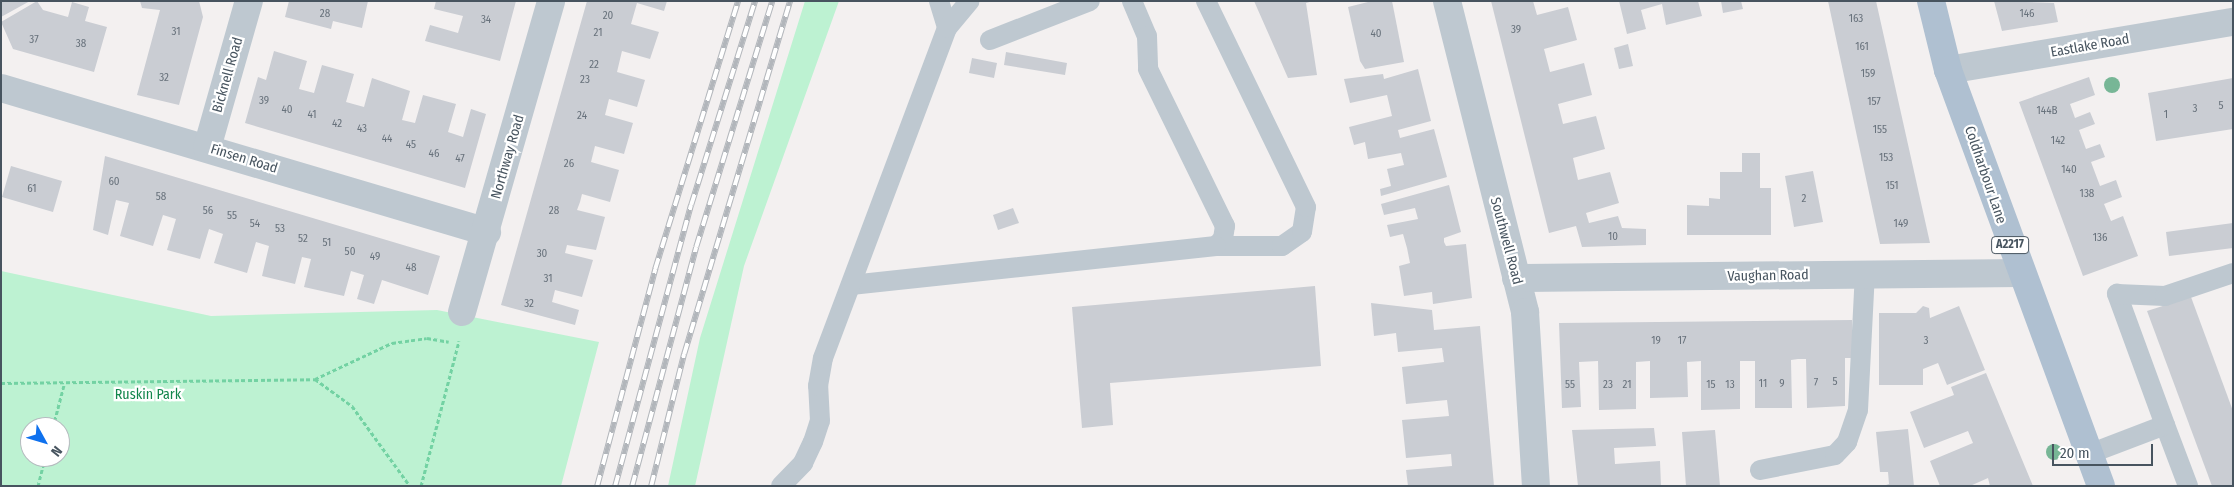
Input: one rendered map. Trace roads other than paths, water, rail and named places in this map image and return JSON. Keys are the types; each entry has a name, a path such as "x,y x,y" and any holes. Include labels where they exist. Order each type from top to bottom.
{"main road":[{"name":"Coldharbour Lane","path":"1931,1 1948,70 2020,273 2101,486"}],"street":[{"name":"Bicknell Road","path":"207,148 249,1"},
{"name":"Northway Road","path":"462,312 487,232 551,1"},
{"name":"Southwell Road","path":"1447,1 1524,312 1536,486"},
{"name":"Eastlake Road","path":"1948,70 2233,22"},
{"name":"Finsen Road","path":"1,88 487,232"},
{"name":"Vaughan Road","path":"1516,278 2020,273"}],"lane":[{"path":"939,1 947,28"},
{"path":"782,486 803,463 813,442 820,421 818,386 823,358 947,28 970,1"},
{"path":"990,40 1090,1"},
{"path":"1132,1 1146,36 1148,69 1224,226 1223,239 1216,246"},
{"path":"850,285 1216,246 1282,246 1302,232 1308,215 1206,1"},
{"path":"2188,486 2117,294 2165,296 2233,272"},
{"path":"1760,470 1835,455 1847,442 1858,410 1865,274"},
{"path":"2089,454 2166,425"}],"railway":[{"path":"597,486 655,269 738,1"},
{"path":"615,486 691,205 755,1"},
{"path":"632,486 696,247 772,1"},
{"path":"651,486 684,354 790,1"}],"park label":[{"name":"Ruskin Park","path":"148,395"}]}
